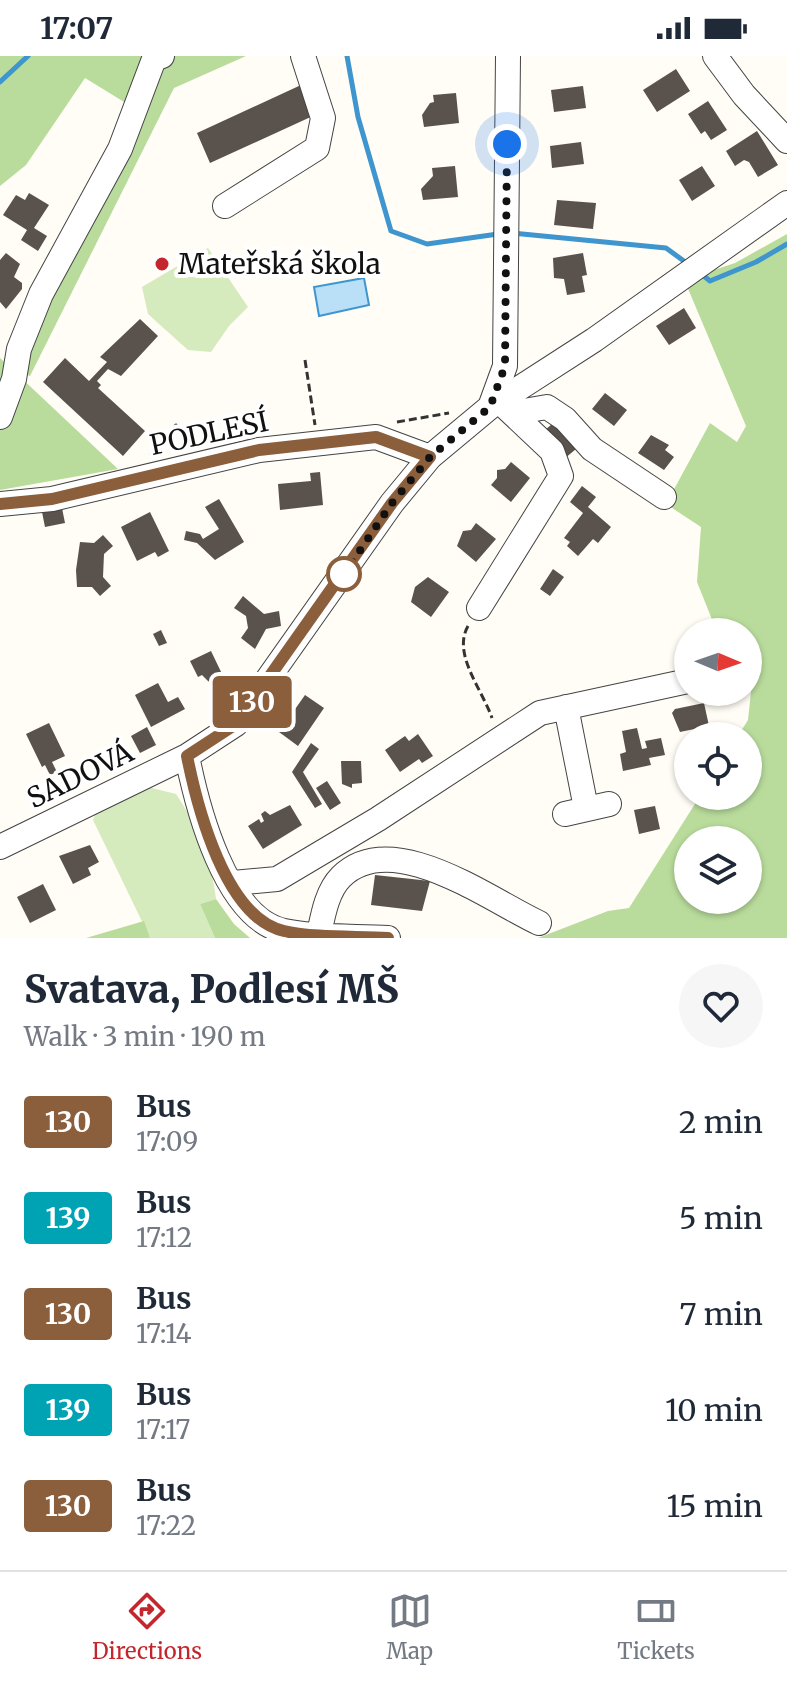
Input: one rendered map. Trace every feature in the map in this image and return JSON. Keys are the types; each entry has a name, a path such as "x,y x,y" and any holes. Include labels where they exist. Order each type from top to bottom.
{"street":[{"path":"0,417 14,379 19,349 41,294 120,149 154,59 162,56"},
{"path":"225,206 317,148 323,118 303,56"},
{"path":"500,407 505,366 508,56"},
{"path":"715,56 744,95 787,141"},
{"path":"388,938 284,932 268,926 255,915 208,843 187,756 236,724 392,503 430,457 787,203"},
{"path":"500,407 547,407 565,419 592,449 664,497"},
{"path":"479,608 561,476 552,451 500,407"},
{"name":"PODLESÍ","path":"0,504 52,499 259,450 376,437 430,457"},
{"path":"233,883 277,879 378,819 540,713 674,684"},
{"path":"566,707 587,809"},
{"name":"SADOVÁ","path":"0,847 187,756"},
{"path":"319,934 325,906 339,879 351,869 385,861 421,866 459,878 539,923"}],"path":[{"path":"305,360 317,445"},
{"path":"479,608 464,633 462,649 464,661 486,703 496,742"}],"green space":[{"path":"0,56 246,56 174,88 30,376 19,372 129,105 85,78 26,165 0,186"},
{"path":"787,234 787,938 538,938 608,911 629,908 674,837 674,914 762,914 762,826 681,826 691,810 762,810 762,722 747,722 749,706 762,706 762,618 711,618 697,582 701,527 666,504 710,423 737,442 746,426 686,284 699,275 735,263"},
{"path":"208,248 248,307 229,326 211,352 188,350 148,314 142,287"},
{"path":"0,358 118,469 0,490"},
{"path":"148,787 176,794 197,831 211,871 216,899 200,904 215,938 150,938 93,820 96,812"},
{"path":"216,899 234,924 250,938 215,938 200,904"},
{"path":"144,921 150,938 86,938"}],"water":[{"path":"364,278 369,305 319,316 314,287"}],"building":[{"path":"676,69 690,91 657,112 643,90"},
{"path":"301,85 315,115 210,163 197,133"},
{"path":"583,86 586,108 554,112 551,90"},
{"path":"456,93 459,123 424,127 422,115 434,102 433,95"},
{"path":"708,101 727,130 711,140 705,131 701,134 688,114"},
{"path":"757,131 778,165 758,177 749,162 744,160 735,166 726,151"},
{"path":"581,142 584,164 552,168 550,146"},
{"path":"455,166 458,197 423,200 421,189 433,176 432,168"},
{"path":"702,166 715,186 692,201 679,180"},
{"path":"29,193 49,205 34,228 47,236 38,251 21,240 27,230 3,215 16,195 25,200"},
{"path":"557,200 596,203 593,229 554,225"},
{"path":"6,253 20,264 14,277 22,283 22,289 6,309 0,302 0,260"},
{"path":"583,253 587,275 582,276 585,292 567,295 564,279 554,278 553,258"},
{"path":"684,308 696,328 669,345 656,326"},
{"path":"140,319 158,336 121,376 108,369 97,381 101,385 98,388 145,431 123,456 43,382 65,358 89,381 107,362 100,357"},
{"path":"605,393 627,410 614,426 592,409"},
{"path":"558,419 571,433 565,438 576,449 564,459 545,430"},
{"path":"651,435 669,445 665,450 674,457 664,470 638,453"},
{"path":"511,462 530,478 511,502 491,485 497,478 497,470 505,469"},
{"path":"320,472 323,505 280,510 278,484 311,481 310,473"},
{"path":"582,486 596,497 588,507 611,527 598,543 593,539 578,556 567,546 570,542 564,538 583,513 570,502"},
{"path":"219,499 244,542 215,560 197,543 184,540 186,531 200,534 203,539 219,529 205,507"},
{"path":"61,503 65,523 45,527 41,507"},
{"path":"150,512 169,551 158,557 155,552 137,561 121,527"},
{"path":"476,523 496,539 476,562 457,546 463,531 471,530"},
{"path":"103,535 113,546 104,554 103,577 111,586 100,596 92,587 77,587 76,570 80,542 94,543"},
{"path":"553,569 564,577 550,596 540,589"},
{"path":"428,577 449,592 431,617 411,602 415,587"},
{"path":"243,596 264,614 279,611 281,626 266,629 255,649 241,638 248,628 246,616 234,608"},
{"path":"161,630 167,643 159,646 153,634"},
{"path":"211,651 223,676 212,685 202,675 198,677 190,661"},
{"path":"158,683 168,702 178,697 185,709 151,727 135,695"},
{"path":"305,695 324,708 298,746 279,732"},
{"path":"705,706 708,722 676,722 672,713 675,709"},
{"path":"49,723 65,756 52,762 57,772 50,775 45,765 42,767 26,734"},
{"path":"147,727 156,745 140,753 131,736"},
{"path":"637,728 642,749 647,748 645,741 661,738 665,755 649,758 651,765 623,771 620,754 626,752 622,731"},
{"path":"418,734 433,756 422,763 419,759 400,772 385,750 405,736 409,741"},
{"path":"311,743 319,749 303,772 322,804 315,808 292,772"},
{"path":"341,761 361,761 362,783 352,784 352,788 342,784"},
{"path":"327,781 341,803 330,810 316,788"},
{"path":"290,805 302,825 263,849 248,826 259,819 261,823 264,821 261,814 265,811 270,815"},
{"path":"655,806 660,829 639,834 634,810"},
{"path":"90,845 99,862 88,868 91,875 73,884 59,856"},
{"path":"375,875 430,881 422,911 371,905"},
{"path":"43,884 56,910 30,923 17,897"}],"waterway":[{"path":"0,82 28,56"},
{"path":"347,56 358,117 391,231 427,244 498,234"},
{"path":"512,233 666,248 688,264"},
{"path":"699,272 710,281 756,262 787,244"}],"bus line":[{"name":"130","path":"0,504 52,499 259,450 376,437 430,457 392,503 299,639 236,724 187,756 208,843 255,915 268,926 284,932 388,938"}],"place":[{"name":"Mateřská škola","path":"162,264"}],"route":[{"path":"344,574 392,503 430,457 490,407 505,366 507,144"}]}
